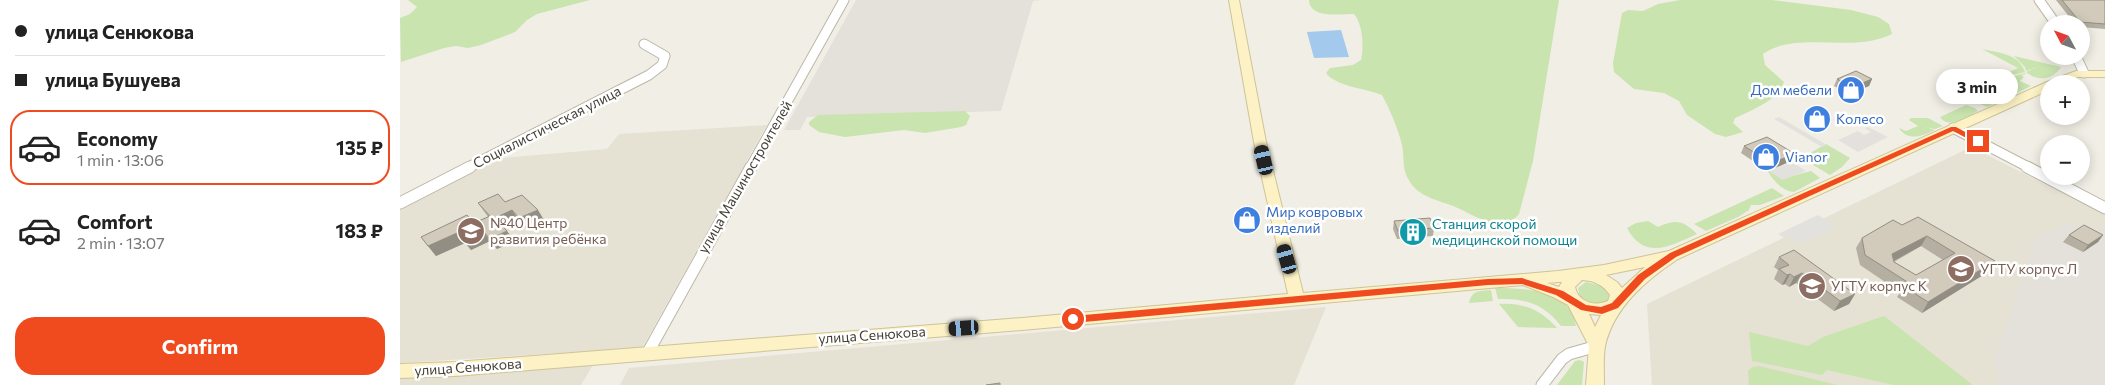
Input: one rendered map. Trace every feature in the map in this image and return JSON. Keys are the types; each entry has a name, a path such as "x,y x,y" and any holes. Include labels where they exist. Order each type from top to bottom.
{"main road":[{"path":"1234,0 1260,142 1297,299"},
{"name":"улица Сенюкова","path":"2073,75 2084,73 2105,74"},
{"name":"улица Сенюкова","path":"400,371 647,354 1488,282 1522,281 1613,270 1673,255 2040,89"},
{"name":"улица Сенюкова","path":"1522,281 1559,293 1584,308 1593,310 1610,309 1642,277 1673,255"},
{"name":"улица Сенюкова","path":"1580,275 1596,277 1611,284 1618,295 1618,301 1615,305"},
{"path":"1580,275 1569,281 1566,286 1567,292 1574,301 1597,346"},
{"path":"1595,385 1597,346 1607,319 1615,305"}],"street":[{"name":"улица Машиностроителей","path":"647,354 844,0"},
{"path":"2039,0 2050,15"},
{"name":"Социалистическая улица","path":"400,203 649,75 662,65 665,56 644,44"},
{"path":"2080,65 2084,73"},
{"path":"1953,128 2105,208"},
{"path":"1542,385 1562,359 1569,354 1597,346"}],"shaded area":[{"path":"856,0 1041,0 1033,1 1001,111 807,117 800,130 784,130"},
{"path":"1779,117 1827,145 1822,147 1774,119"},
{"path":"767,125 642,348 400,363 400,206 490,159 607,149 619,134"},
{"path":"1868,127 1888,137 1858,152 1838,140 1858,131 1864,135 1871,132 1865,128"},
{"path":"1971,147 2040,182 2040,185 2047,185 2105,214 2105,385 1652,385 1647,304"},
{"path":"1792,162 1806,171 1782,180 1769,171"},
{"path":"1818,215 1836,227 1801,244 1789,236 1784,238 1778,234"},
{"path":"2066,224 2105,228 2105,385 1999,385 1994,362 2035,237"},
{"path":"1326,307 1294,385 620,385 629,368"},
{"path":"596,360 581,385 400,385 400,372"}],"green space":[{"path":"408,0 590,0 537,14 527,20 515,32 481,45 468,48 456,46 444,48 401,62 400,18 410,14 417,7"},
{"path":"1309,0 1559,0 1533,161 1519,214 1513,220 1498,223 1490,222 1426,196 1415,188 1405,173 1400,139 1394,119 1382,95 1336,81 1326,73 1330,68 1353,65 1361,60 1362,36 1357,18 1354,14 1334,15 1320,13 1314,10"},
{"path":"1680,0 1772,0 1851,10 1878,17 1889,24 1892,34 1876,40 1860,42 1808,42 1792,44 1777,47 1763,54 1765,65 1784,82 1776,95 1770,100 1735,118 1733,123 1743,132 1726,137 1715,134 1687,115 1679,101 1664,93 1634,89 1614,72 1613,63 1622,13 1628,10 1643,11 1658,4"},
{"path":"1982,49 2013,57 2025,72 2000,78 1968,91 2018,68"},
{"path":"2014,56 2040,62 2040,65 2061,67 2054,75 2040,75 2040,78 2026,72 2039,66 2026,71 2025,67"},
{"path":"2025,73 2021,75 2024,77 2020,81 2031,86 1987,107 1973,101 1978,98 1968,93 1994,82"},
{"path":"1966,105 1978,111 1964,119 1953,122 1944,121 1940,117"},
{"path":"965,111 970,116 966,125 925,133 904,130 845,137 819,132 809,125 809,122 818,115"},
{"path":"1911,118 1928,118 1943,126 1935,129 1925,127 1935,130 1921,136 1907,135 1899,128 1906,131 1918,126 1909,120"},
{"path":"1826,144 1850,158 1842,167 1830,175 1808,162 1805,156"},
{"path":"1767,170 1785,178 1811,171 1820,178 1794,192 1786,190 1778,184"},
{"path":"1772,188 1784,196 1760,205 1751,205 1749,210 1738,217 1706,231 1694,224"},
{"path":"1648,221 1658,227 1674,222 1683,223 1697,234 1668,246 1650,248 1642,245 1627,228 1636,223"},
{"path":"1586,282 1602,286 1609,294 1608,301 1594,304 1580,297 1578,288"},
{"path":"1495,288 1532,290 1556,298 1565,304 1572,314 1576,326 1561,326 1548,312 1525,301 1498,299"},
{"path":"1491,290 1493,301 1469,303 1474,293"},
{"path":"1499,304 1516,304 1531,308 1545,316 1557,328 1518,327"},
{"path":"1884,316 1973,385 1894,385 1827,370 1822,375 1752,361 1749,332 1808,346 1823,337"},
{"path":"1580,360 1584,362 1582,385 1557,385 1575,361"},
{"path":"1759,366 1837,385 1749,385 1748,371 1752,367"}],"water":[{"path":"1341,30 1349,57 1314,58 1307,32"}],"building":[{"path":"2062,0 2105,0 2105,24 2090,23 2090,15 2074,15"},
{"path":"1856,71 1872,79 1853,87 1837,79"},
{"path":"1767,137 1795,154 1771,163 1744,146"},
{"path":"498,194 505,202 522,195 538,210 519,218 512,210 495,218 507,231 490,239 483,231 463,239 457,233 428,246 421,237 467,215 474,223 490,216 478,203"},
{"path":"1918,217 1995,261 1928,302 1903,286 1909,283 1865,255 1862,238 1893,220 1902,225","holes":["1927,236 1955,253 1916,275 1894,262 1892,254"]},
{"path":"1430,218 1434,228 1398,231 1394,221"},
{"path":"2084,225 2103,235 2088,245 2069,235"},
{"path":"1794,250 1855,294 1840,301 1802,273 1794,277 1790,274 1787,275 1779,269 1789,265 1779,257"}],"place":[{"name":"Дом мебели","path":"1851,90"},
{"name":"Колесо","path":"1817,119"},
{"name":"Vianor","path":"1766,157"},
{"name":"Мир ковровых изделий","path":"1247,220"},
{"name":"№40 Центр развития ребёнка","path":"471,231"},
{"name":"Станция скорой медицинской помощи","path":"1413,232"},
{"name":"УГТУ корпус Л","path":"1961,269"},
{"name":"УГТУ корпус К","path":"1812,286"}],"route":[{"path":"1073,319 1488,282 1522,281 1567,296 1584,308 1602,311 1610,309 1642,277 1673,255 1953,128 1978,141"}]}
